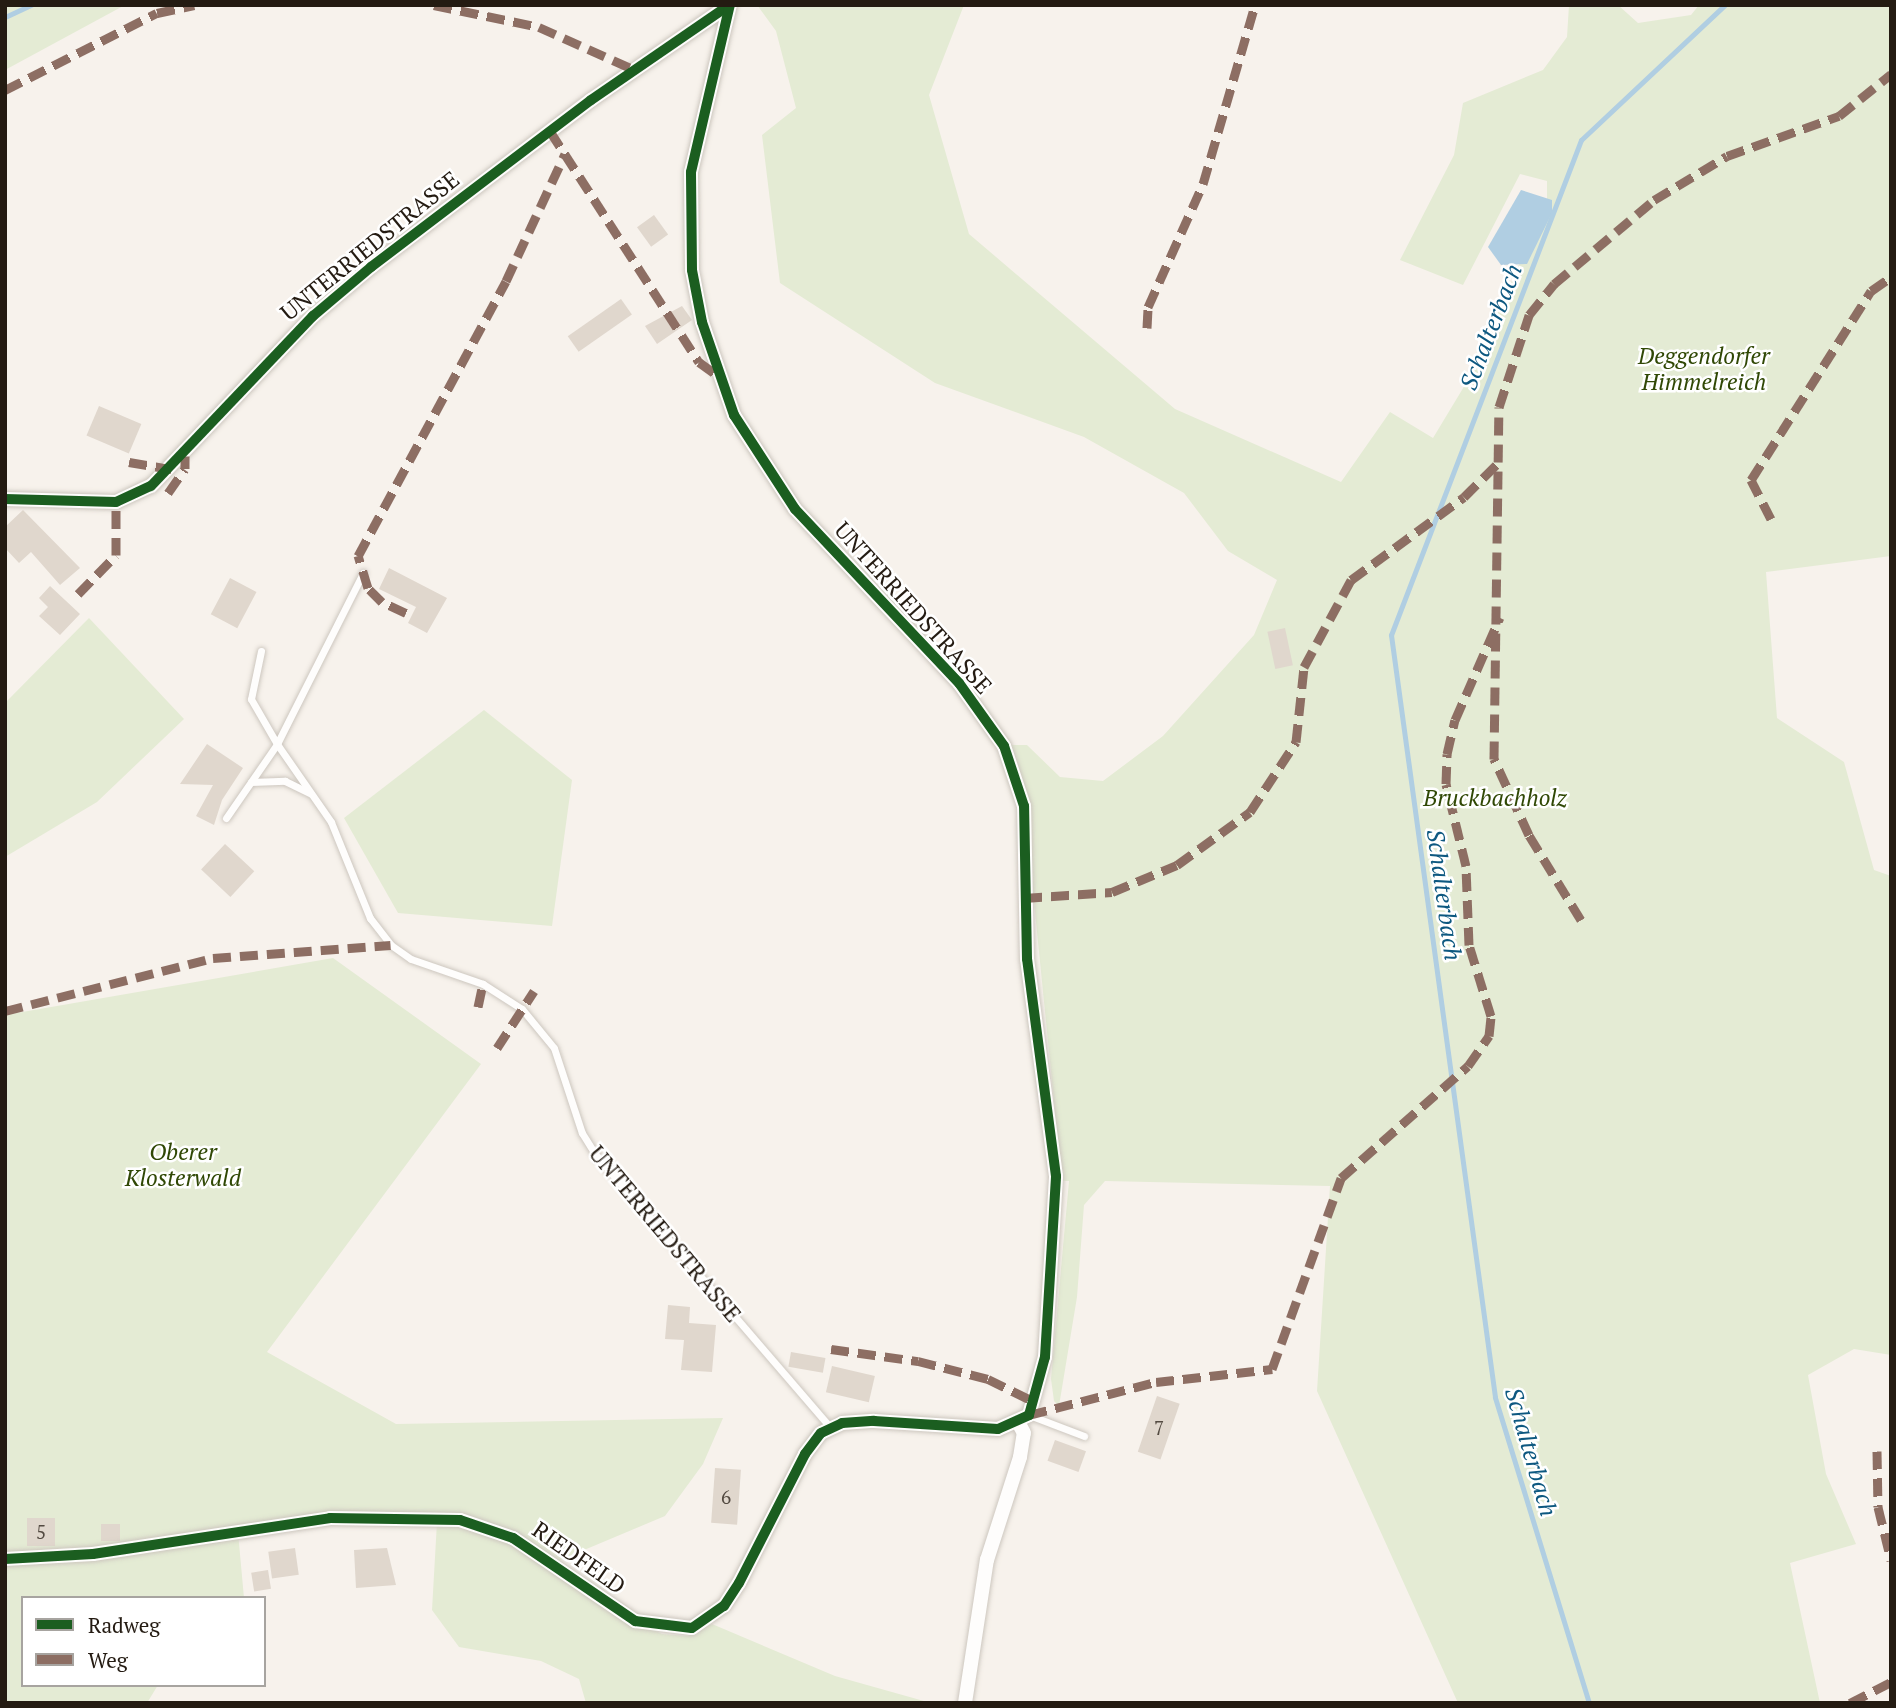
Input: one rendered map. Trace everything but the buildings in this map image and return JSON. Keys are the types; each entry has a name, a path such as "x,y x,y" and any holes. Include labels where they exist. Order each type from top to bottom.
{"street":[{"name":"UNTERRIEDSTRASSE","path":"5,499 116,502 151,486 313,316 371,267 591,100 729,5"},
{"name":"UNTERRIEDSTRASSE","path":"729,5 691,172 695,283 702,322 734,415 795,509 959,683 1004,746 1024,806 1027,960 1056,1176 1045,1357 1024,1419 1020,1457 987,1560 965,1703"},
{"path":"831,1427 874,1421 998,1429 1024,1419"},
{"name":"RIEDFELD","path":"5,1559 93,1554 330,1518 460,1520 513,1538 635,1621 692,1628 724,1606 813,1440 831,1427"}],"lane":[{"path":"226,818 277,744 363,573"},
{"name":"UNTERRIEDSTRASSE","path":"261,651 251,699 277,744 331,822 379,932 411,959 483,984 522,1009 554,1048 582,1133 596,1155 831,1427"},
{"path":"251,782 285,781 312,794"},
{"path":"1024,1419 1084,1436"}],"green space":[{"path":"5,5 125,5 5,70"},
{"name":"Bruckbachholz","path":"757,5 964,5 929,95 969,234 1175,409 1341,482 1390,412 1433,438 1471,375 1547,200 1547,181 1520,174 1463,285 1400,260 1454,155 1463,103 1543,70 1567,37 1569,5 1618,5 1638,23 1691,15 1699,5 1891,5 1891,556 1766,572 1777,718 1844,762 1874,870 1891,876 1891,1355 1854,1349 1808,1375 1826,1474 1856,1544 1790,1563 1820,1703 1458,1703 1317,1391 1330,1186 1105,1181 1084,1205 1077,1297 1059,1406 1054,1401 1051,1379 1069,1181 1062,1181 1031,872 1008,745 1027,745 1060,777 1103,781 1163,736 1254,635 1277,580 1228,551 1184,493 1084,437 935,383 780,283 762,135 796,108 776,31"},
{"path":"89,618 184,719 97,802 5,857 5,703"},
{"path":"484,710 572,780 552,926 398,913 344,818"},
{"name":"Oberer Klosterwald","path":"333,958 481,1064 267,1352 396,1424 723,1418 703,1464 665,1516 546,1566 611,1609 662,1634 688,1636 712,1624 835,1676 931,1703 586,1703 579,1679 541,1661 459,1647 432,1610 437,1522 397,1518 238,1532 244,1596 21,1596 21,1687 157,1687 147,1703 5,1703 5,1015"}],"water":[{"path":"1521,190 1552,200 1552,213 1527,264 1501,265 1488,247"}],"waterway":[{"path":"5,17 31,5"},
{"name":"Schalterbach","path":"1589,1703 1495,1397 1391,635 1581,140 1725,5"}],"marked path":[{"path":"5,90 157,13 194,5"},
{"path":"434,5 539,27 635,70"},
{"path":"1147,328 1148,307 1203,184 1255,5"},
{"path":"1581,920 1529,835 1494,759 1499,407 1529,315 1554,284 1654,200 1727,156 1839,116 1891,74"},
{"path":"550,131 699,362 721,378"},
{"path":"406,613 382,602 368,588 358,556 506,281 565,154"},
{"path":"1771,519 1751,480 1871,291 1891,277"},
{"path":"168,493 185,469 185,456"},
{"path":"129,462 171,469"},
{"path":"1024,898 1112,892 1177,865 1250,812 1296,742 1304,667 1351,580 1464,497 1499,462"},
{"path":"78,594 116,555 116,502"},
{"path":"1029,1415 1156,1382 1272,1369 1341,1178 1468,1066 1489,1036 1491,1016 1469,945 1466,866 1446,784 1447,754 1455,720 1500,617"},
{"path":"5,1011 213,958 391,945"},
{"path":"478,1007 483,984"},
{"path":"497,1048 534,991"},
{"path":"831,1349 918,1361 988,1379 1035,1402"},
{"path":"1877,1451 1878,1507 1891,1560"},
{"path":"1850,1703 1891,1682"}],"cycle path":[{"path":"5,499 116,502 151,486 313,316 371,267 591,100 729,5"},
{"path":"5,1559 93,1554 330,1518 460,1520 513,1538 635,1621 692,1628 724,1606 739,1583 805,1454 821,1433 842,1423 874,1421 998,1429 1029,1415 1045,1357 1056,1176 1027,959 1024,806 1004,746 959,683 795,509 734,415 702,322 692,270 691,172 730,5"}],"park label":[{"name":"Deggendorfer Himmelreich","path":"1704,369"}]}
